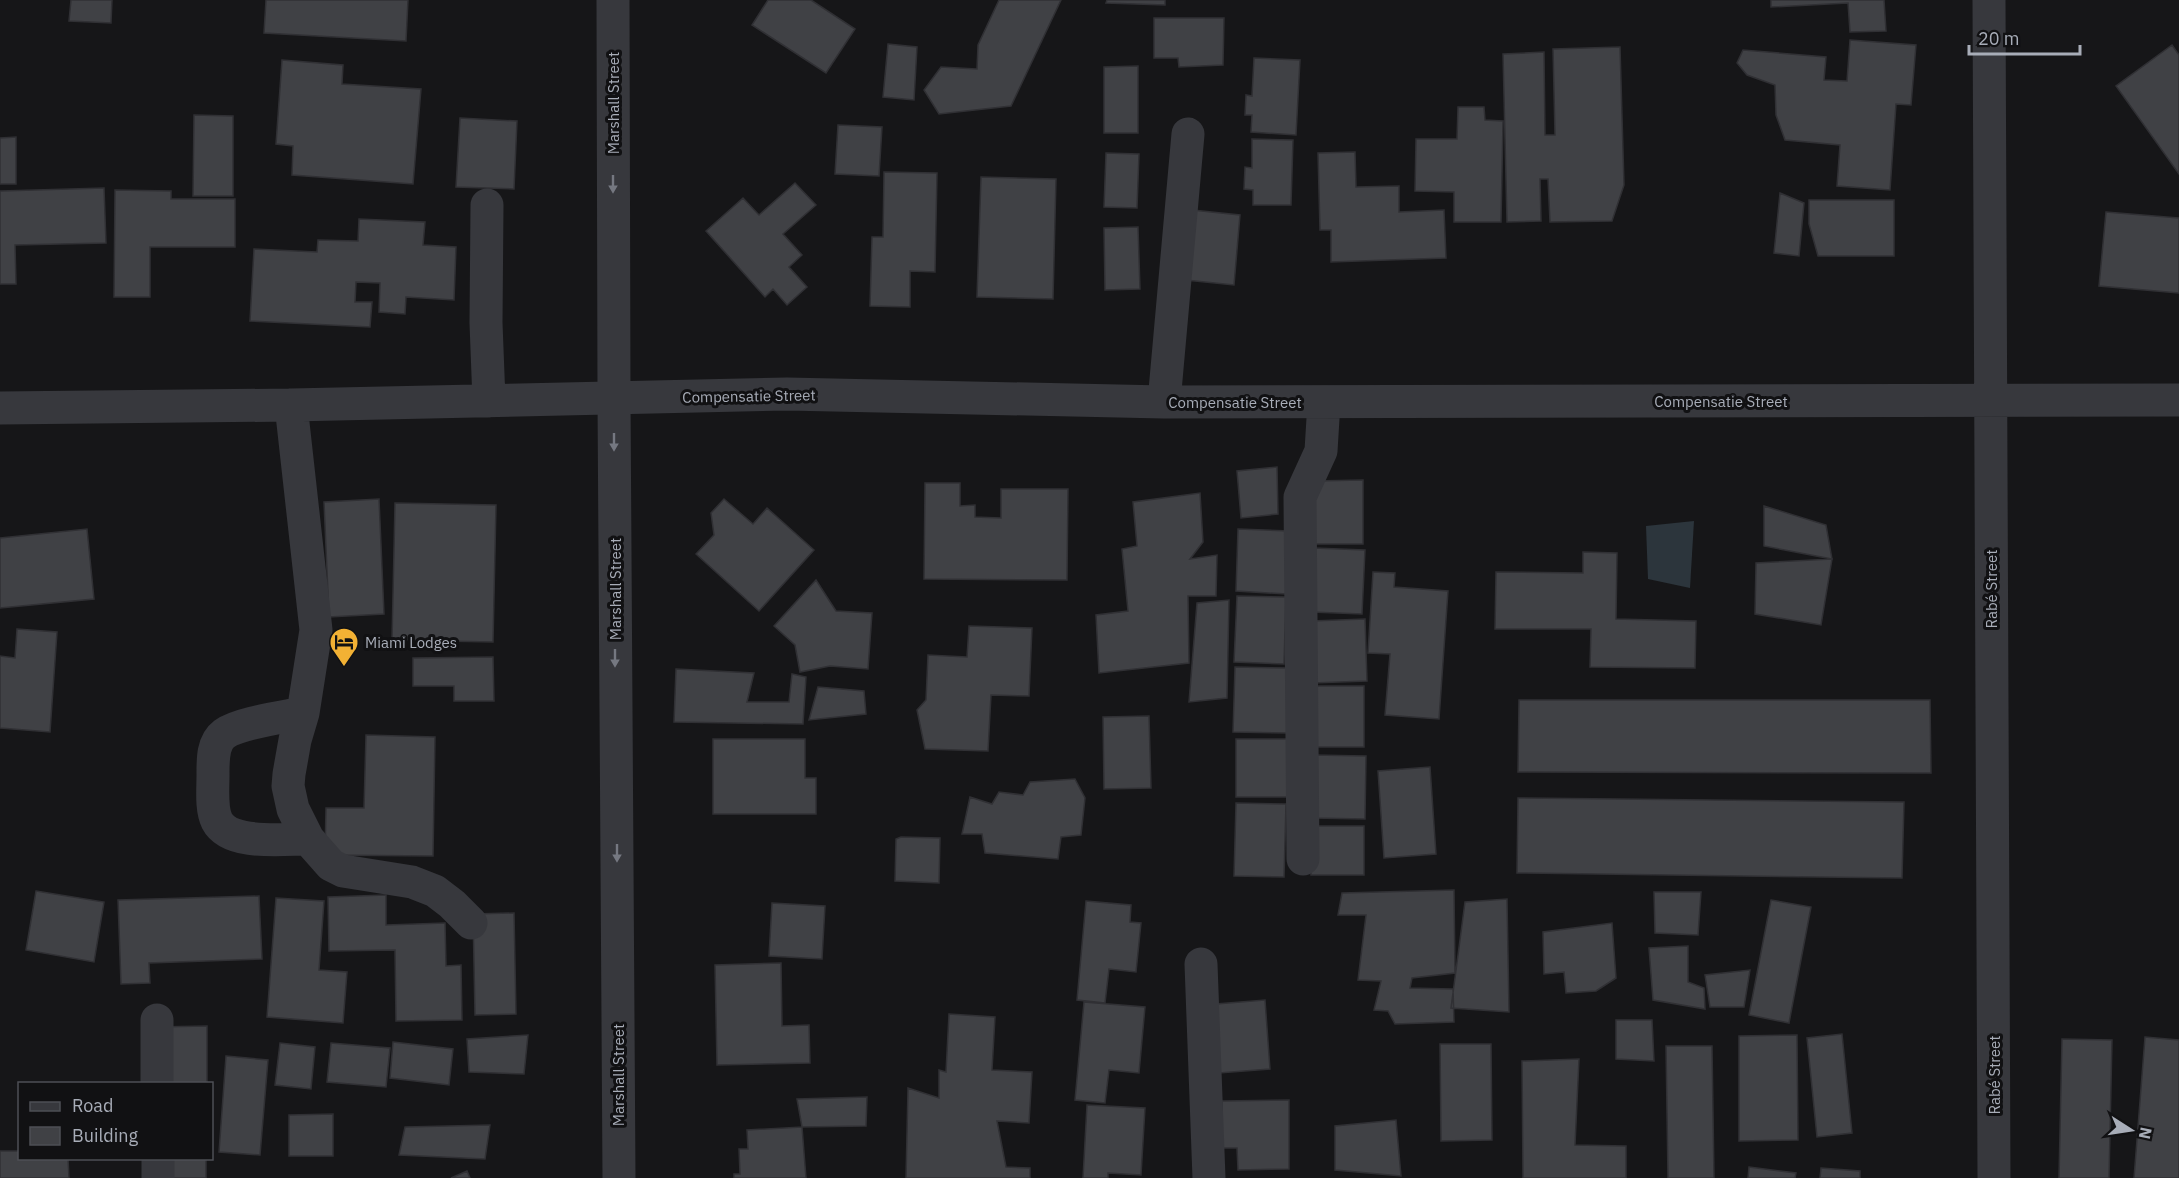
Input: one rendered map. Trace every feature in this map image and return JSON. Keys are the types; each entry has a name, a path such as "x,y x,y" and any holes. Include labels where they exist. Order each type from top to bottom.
{"street":[{"name":"Marshall Street","path":"613,0 619,1178"},
{"name":"Rabé Street","path":"1989,0 1994,1178"},
{"path":"1164,402 1188,134"},
{"path":"487,206 486,322 489,401"},
{"name":"Compensatie Street","path":"0,408 291,405 787,394 1164,402 2179,400"},
{"path":"1302,859 1300,497 1321,451 1324,402"},
{"path":"291,405 316,630 288,786 293,809 308,840 331,865 343,871 412,882 435,891 471,923"},
{"path":"303,712 234,728 216,742 213,762 214,809 217,822 232,836 308,840"},
{"path":"1201,964 1209,1178"},
{"path":"157,1020 157,1082"},
{"path":"158,1160 158,1178"}],"shaded area":[{"path":"1694,521 1690,588 1648,579 1646,526"}],"building":[{"path":"71,0 112,0 111,23 69,21"},
{"path":"266,0 408,0 406,41 264,33"},
{"path":"768,0 811,0 855,29 826,73 752,25"},
{"path":"999,0 1061,0 1011,106 939,114 924,90 941,67 977,69 978,45"},
{"path":"1107,0 1165,0 1165,5 1106,3"},
{"path":"1771,0 1884,0 1886,31 1850,32 1848,3 1771,7"},
{"path":"1154,18 1224,18 1223,65 1179,67 1178,58 1154,58"},
{"path":"1850,40 1916,45 1911,105 1896,104 1890,190 1837,186 1840,145 1785,140 1776,115 1775,85 1747,75 1737,63 1743,50 1826,57 1824,80 1847,81"},
{"path":"888,44 917,47 914,100 883,97"},
{"path":"2172,45 2179,55 2179,174 2116,86"},
{"path":"1620,47 1624,185 1612,221 1550,222 1548,179 1540,179 1541,221 1507,222 1503,54 1544,52 1545,135 1555,135 1553,49"},
{"path":"1254,58 1300,60 1296,135 1251,132 1252,115 1245,115 1246,95 1252,96"},
{"path":"282,60 343,65 342,84 421,89 413,184 292,175 293,146 276,144"},
{"path":"1138,66 1138,133 1104,133 1104,67"},
{"path":"1458,107 1484,107 1485,120 1503,121 1501,222 1454,222 1454,192 1415,191 1416,139 1457,139"},
{"path":"194,115 233,116 233,196 193,196"},
{"path":"460,118 517,121 514,189 456,187"},
{"path":"838,125 882,127 879,176 835,174"},
{"path":"16,137 16,184 0,184 0,138"},
{"path":"1252,139 1293,140 1291,205 1253,205 1253,190 1244,189 1245,167 1252,168"},
{"path":"1355,152 1356,187 1399,186 1399,212 1444,210 1446,258 1331,262 1331,230 1320,230 1318,153"},
{"path":"1106,153 1139,154 1137,208 1104,207"},
{"path":"884,172 937,173 935,272 910,271 910,307 870,306 872,237 883,237"},
{"path":"981,177 1056,179 1053,299 977,297"},
{"path":"795,183 816,205 783,234 802,255 789,267 807,287 787,305 773,289 765,297 706,231 743,198 759,215"},
{"path":"104,188 106,243 15,245 16,284 0,284 0,191"},
{"path":"115,190 171,191 171,199 235,199 235,247 150,247 150,297 114,297"},
{"path":"1780,193 1804,203 1799,256 1774,253"},
{"path":"1809,200 1894,200 1894,256 1818,256 1809,224"},
{"path":"1173,208 1240,215 1234,285 1166,278"},
{"path":"2106,212 2179,218 2179,293 2099,286"},
{"path":"359,219 425,222 423,245 456,247 454,300 406,297 405,314 379,312 380,283 356,282 355,302 372,302 370,327 250,321 254,249 317,252 318,240 358,241"},
{"path":"1138,227 1140,289 1105,290 1104,228"},
{"path":"1277,467 1278,514 1241,518 1237,471"},
{"path":"1363,480 1363,544 1313,544 1313,481"},
{"path":"925,483 960,483 960,506 975,505 975,517 1001,518 1001,489 1068,489 1067,580 924,579"},
{"path":"1200,493 1203,542 1190,559 1217,555 1216,596 1188,596 1189,663 1099,673 1096,615 1128,611 1122,549 1137,546 1133,502"},
{"path":"379,499 384,614 329,617 324,502"},
{"path":"724,499 753,524 767,508 814,550 759,611 696,554 714,535 711,513"},
{"path":"395,503 496,505 493,642 392,640"},
{"path":"1764,506 1826,525 1832,559 1764,546"},
{"path":"87,529 94,599 0,608 0,538"},
{"path":"1238,529 1290,531 1286,594 1236,591"},
{"path":"1314,548 1365,550 1362,614 1311,612"},
{"path":"1583,552 1617,553 1616,619 1696,621 1695,668 1590,667 1591,629 1495,629 1496,572 1583,573"},
{"path":"1832,559 1821,625 1755,614 1756,563"},
{"path":"1373,572 1395,573 1394,587 1448,591 1439,719 1385,715 1390,654 1368,653"},
{"path":"816,580 836,611 872,613 868,669 830,666 800,672 795,645 774,626"},
{"path":"1237,596 1286,597 1284,664 1234,662"},
{"path":"1229,600 1227,698 1189,702 1197,603"},
{"path":"1365,619 1367,681 1312,683 1311,621"},
{"path":"969,626 1032,628 1029,696 991,695 988,751 925,749 917,710 926,700 928,655 967,657"},
{"path":"17,629 57,632 50,732 0,728 0,656 15,658"},
{"path":"493,657 494,701 454,701 454,686 413,686 413,658"},
{"path":"1235,667 1289,668 1287,733 1233,732"},
{"path":"676,669 754,673 747,702 789,702 792,674 806,677 803,724 674,722"},
{"path":"1312,686 1364,686 1364,747 1311,747"},
{"path":"818,687 864,691 866,714 809,720"},
{"path":"1519,700 1930,700 1931,773 1518,772"},
{"path":"1149,716 1151,788 1104,789 1103,717"},
{"path":"366,735 435,737 433,856 325,855 326,808 364,808"},
{"path":"713,739 805,739 805,778 816,778 816,814 713,814"},
{"path":"1236,739 1288,739 1288,797 1236,797"},
{"path":"1313,755 1366,756 1365,819 1312,818"},
{"path":"1430,767 1436,854 1384,858 1378,771"},
{"path":"1075,779 1085,798 1081,835 1061,837 1058,859 985,853 982,834 962,834 970,797 992,804 999,792 1023,795 1030,782"},
{"path":"1518,798 1904,802 1902,878 1517,873"},
{"path":"1236,803 1286,804 1284,877 1234,876"},
{"path":"1311,826 1364,826 1364,875 1311,875"},
{"path":"901,837 940,838 939,883 895,881 896,839"},
{"path":"1454,890 1455,973 1412,978 1410,988 1453,989 1454,1022 1395,1024 1388,1011 1374,1010 1381,981 1358,980 1366,915 1338,915 1342,893"},
{"path":"36,891 104,902 94,962 26,950"},
{"path":"1654,892 1701,892 1698,935 1655,933"},
{"path":"386,895 386,925 445,923 446,966 461,965 462,1020 396,1021 395,950 329,951 328,897"},
{"path":"259,896 262,959 149,963 150,983 121,984 118,900"},
{"path":"276,898 324,901 319,970 347,972 343,1023 267,1017"},
{"path":"1507,899 1509,1012 1451,1008 1465,902"},
{"path":"1771,900 1811,907 1789,1023 1749,1015"},
{"path":"1086,901 1131,905 1130,922 1141,923 1136,972 1109,969 1105,1003 1077,1000"},
{"path":"772,903 825,906 822,959 769,956"},
{"path":"514,913 516,1014 475,1015 473,914"},
{"path":"1612,923 1616,978 1596,991 1566,993 1564,972 1544,974 1543,932"},
{"path":"1688,946 1688,982 1704,988 1705,1009 1653,1000 1649,948"},
{"path":"781,963 782,1026 809,1025 810,1063 717,1065 715,965"},
{"path":"1750,970 1744,1007 1710,1007 1705,975"},
{"path":"1265,1000 1270,1069 1219,1073 1216,1004"},
{"path":"1084,1002 1145,1007 1139,1073 1109,1070 1105,1103 1075,1100"},
{"path":"949,1014 995,1017 992,1070 1032,1072 1029,1123 997,1121 1006,1167 1030,1168 1030,1178 906,1178 908,1088 939,1098 939,1070 946,1072"},
{"path":"1616,1020 1652,1020 1654,1061 1616,1059"},
{"path":"207,1026 207,1082 153,1082 154,1027"},
{"path":"1842,1034 1852,1133 1817,1137 1807,1038"},
{"path":"528,1035 524,1074 469,1072 467,1039"},
{"path":"1797,1035 1798,1140 1739,1141 1739,1036"},
{"path":"2145,1037 2179,1040 2179,1178 2134,1178"},
{"path":"2062,1039 2112,1040 2109,1178 2059,1178"},
{"path":"393,1042 453,1049 449,1085 390,1078"},
{"path":"280,1043 315,1047 311,1089 275,1085"},
{"path":"331,1043 390,1048 386,1087 327,1082"},
{"path":"1440,1044 1491,1044 1492,1140 1441,1141"},
{"path":"1666,1046 1712,1046 1714,1178 1668,1178"},
{"path":"226,1056 268,1060 260,1155 219,1152"},
{"path":"1579,1059 1575,1145 1626,1146 1626,1178 1523,1178 1522,1061"},
{"path":"867,1097 866,1126 802,1127 797,1099"},
{"path":"1289,1100 1289,1169 1238,1170 1237,1148 1222,1148 1222,1101"},
{"path":"1087,1105 1145,1108 1141,1175 1108,1173 1108,1178 1083,1178"},
{"path":"333,1114 333,1156 289,1156 289,1115"},
{"path":"1396,1120 1401,1176 1335,1170 1335,1126"},
{"path":"490,1125 485,1159 399,1155 405,1127"},
{"path":"802,1127 806,1178 734,1178 734,1174 740,1174 739,1149 748,1149 747,1130"},
{"path":"0,1151 18,1151 18,1160 68,1160 69,1178 0,1178"},
{"path":"153,1160 206,1160 206,1178 153,1178"},
{"path":"1749,1167 1796,1173 1795,1178 1748,1178"},
{"path":"1821,1168 1860,1171 1860,1178 1820,1178"},
{"path":"467,1171 470,1178 451,1178"}],"place":[{"name":"Miami Lodges","path":"344,668"}]}
